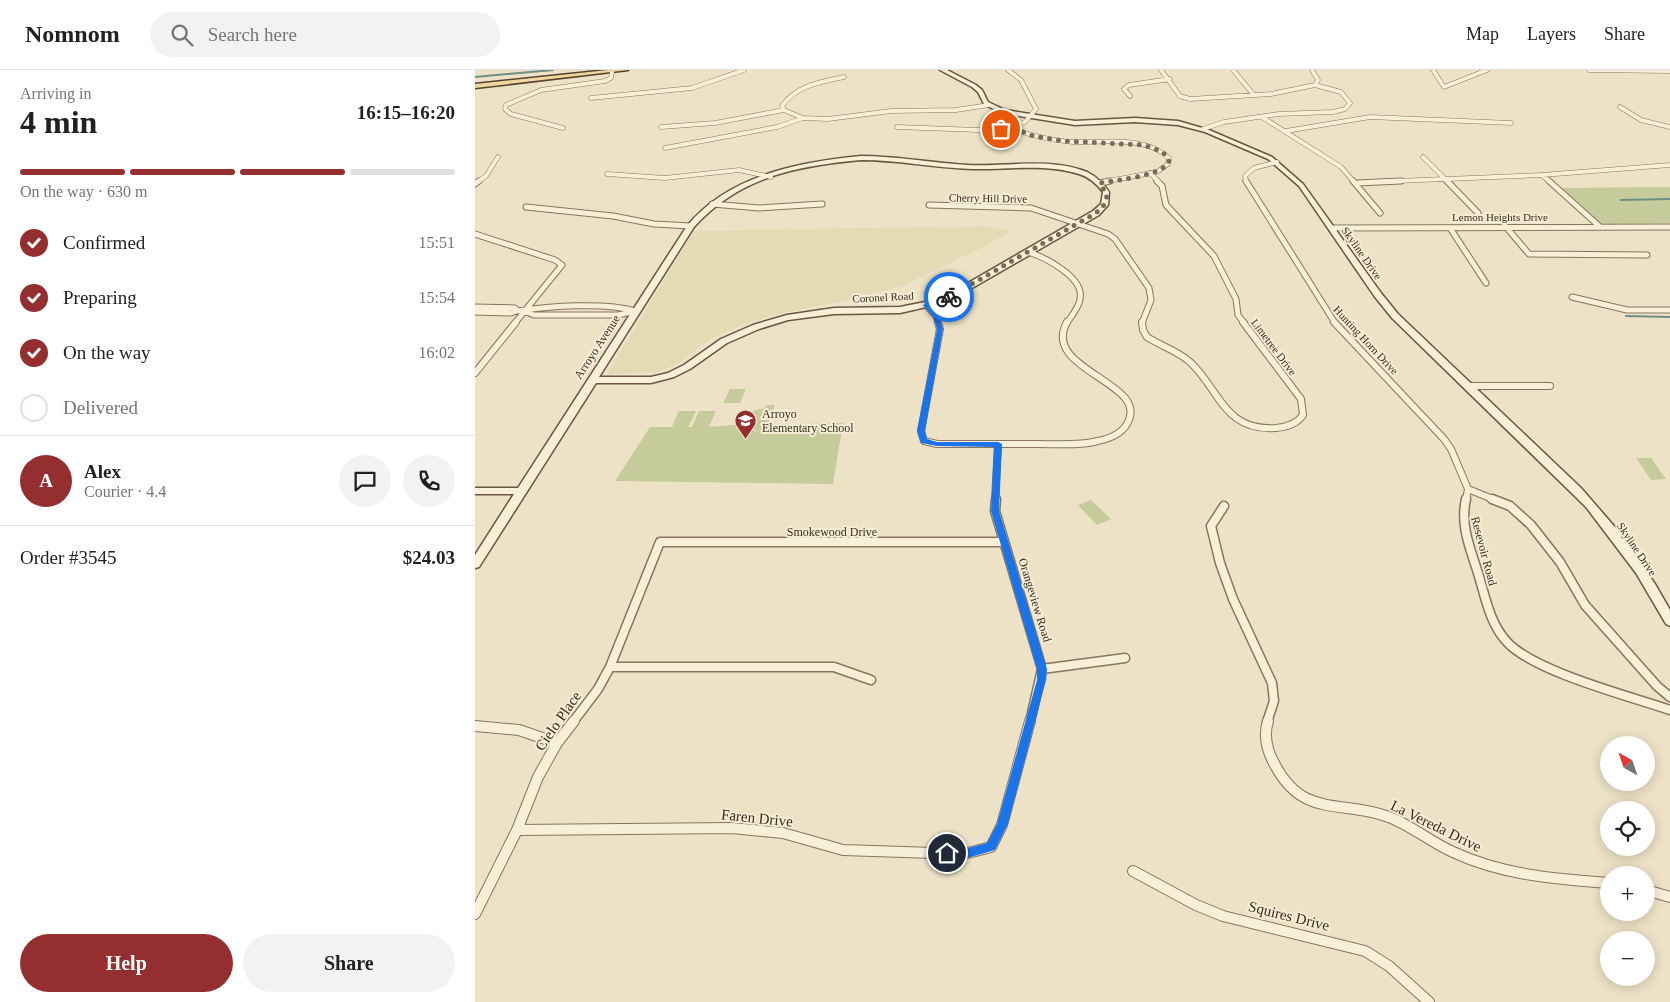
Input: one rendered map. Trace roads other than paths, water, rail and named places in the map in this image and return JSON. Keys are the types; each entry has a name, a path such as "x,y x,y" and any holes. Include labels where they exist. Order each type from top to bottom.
{"main road":[{"path":"475,86 625,70"}],"street":[{"path":"591,98 692,88 744,70"},
{"path":"661,127 715,123 784,110 803,118 828,119 903,110 956,110 989,106 974,86 943,70"},
{"path":"897,127 925,126 995,130 1013,128 1031,117 1036,109 1034,101 1021,80 1008,70"},
{"path":"1161,70 1182,98 1210,101 1298,91 1315,86 1342,93 1350,103 1345,109 1333,112 1290,113 1224,122 1203,129"},
{"path":"1233,70 1254,95"},
{"path":"1313,70 1318,80 1315,86"},
{"path":"1433,70 1444,87 1487,70"},
{"path":"1589,70 1670,71"},
{"path":"563,128 511,114 505,109 506,105 522,96 549,88 605,80 611,78 612,72"},
{"path":"784,110 782,106 785,101 799,89 844,77"},
{"path":"1130,96 1124,89 1129,85 1170,80"},
{"name":"Skyline Drive","path":"989,106 1003,112 1084,123 1156,121 1203,129 1245,146 1277,162 1301,185 1377,295 1395,316 1597,511 1668,612 1670,621"},
{"path":"1620,107 1641,120 1670,127"},
{"path":"1262,117 1322,152 1341,167 1357,183 1380,213"},
{"path":"665,148 777,127 803,118"},
{"path":"1286,132 1371,118 1511,123"},
{"path":"607,174 626,177 665,178 744,170 771,176 824,162 880,158 964,166 1053,167 1085,174 1100,183 1150,173 1165,167 1169,161 1166,154 1154,148 1134,144 1052,140 1029,135 1013,128"},
{"path":"475,184 486,176 498,157"},
{"path":"1423,157 1478,213"},
{"name":"Hunting Horn Drive","path":"1277,162 1250,170 1245,176 1246,182 1332,320 1445,439 1468,489"},
{"path":"1357,183 1445,180 1670,164"},
{"name":"Limetree Drive","path":"1150,173 1162,186 1166,205 1214,256 1236,299 1238,315 1301,399 1304,407 1303,414 1295,422 1284,427"},
{"path":"1542,174 1599,226"},
{"name":"Arroyo Avenue","path":"475,564 691,226 712,204 738,189 771,176"},
{"name":"Coronel Road","path":"592,380 651,380 671,375 687,367 723,341 756,327 787,318 820,312 900,310 926,305 957,293 1078,223 1104,205 1107,196 1100,183"},
{"path":"712,204 759,208 822,204"},
{"name":"Cherry Hill Drive","path":"929,205 1031,208 1102,231 1115,239 1149,289 1151,300 1141,323 1142,331 1147,337 1191,363 1232,418 1255,428 1284,427"},
{"path":"526,207 613,216 654,224 691,226"},
{"name":"Lemon Heights Drive","path":"1331,228 1670,226"},
{"path":"1450,228 1486,283"},
{"path":"1506,228 1529,254 1647,255"},
{"path":"475,234 555,260 562,265 475,373"},
{"path":"926,305 936,316 940,329 921,431 924,441 937,444 1079,444 1101,440 1119,433 1129,420 1130,410 1120,392 1077,363 1063,346 1063,332 1081,299 1081,287 1050,261 1027,252"},
{"path":"1572,297 1627,310 1670,310"},
{"path":"475,307 515,308 517,311"},
{"path":"475,312 511,313 524,311 534,315 618,315 636,310"},
{"path":"1469,386 1550,386"},
{"name":"Orangeview Road","path":"991,847 1002,824 1041,680 1042,669 1004,542 994,500 998,444"},
{"path":"1468,489 1511,506 1531,525 1560,562 1585,605 1657,686 1670,697"},
{"name":"Resevoir Road","path":"1468,489 1463,511 1465,531 1493,620 1508,643 1540,665 1670,710"},
{"path":"475,491 521,491"},
{"name":"La Vereda Drive","path":"1224,506 1211,526 1216,551 1235,607 1265,665 1275,693 1265,737 1271,759 1288,786 1301,799 1314,804 1369,811 1388,817 1452,853 1486,867 1527,877 1600,882"},
{"name":"Smokewood Drive","path":"660,542 1004,542"},
{"name":"Cielo Place","path":"475,914 517,830 538,776 557,743 598,689 610,667 660,542"},
{"path":"1042,669 1125,658"},
{"path":"610,667 834,667 871,680"},
{"path":"475,726 519,730 557,743"},
{"name":"Faren Drive","path":"517,830 732,828 783,833 843,850 964,854 991,847"},
{"name":"Squires Drive","path":"1133,871 1196,905 1223,916 1365,951 1389,966 1429,1002"},
{"path":"1655,893 1670,897"}],"waterway":[{"path":"475,77 553,70"},
{"path":"1621,200 1670,199"},
{"path":"1626,316 1670,317"}],"place":[{"name":"Arroyo Elementary School","path":"746,440"}]}
